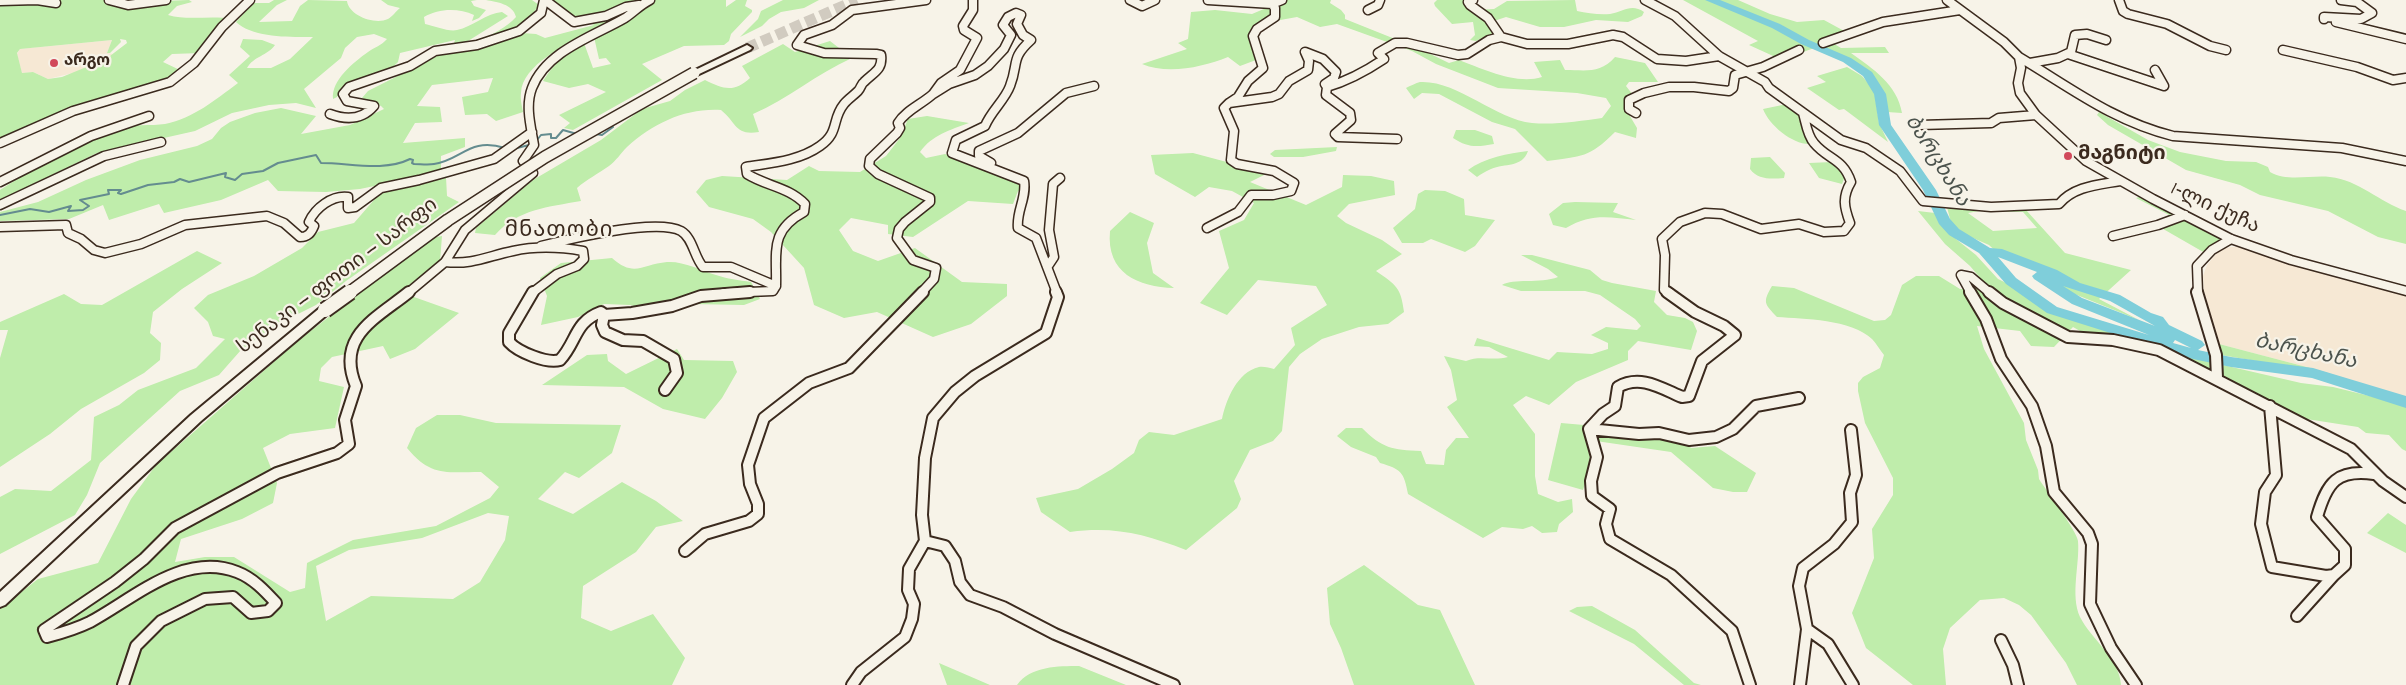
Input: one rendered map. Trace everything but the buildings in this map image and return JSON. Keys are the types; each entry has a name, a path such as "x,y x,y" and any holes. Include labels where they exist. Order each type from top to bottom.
{"highway":[{"name":"სენაკი — ფოთი — სარფი","path":"0,601 196,418 325,310 448,220 545,157 694,73 747,48"}],"street":[{"path":"0,1 37,0 56,3"},
{"path":"109,0 117,5 166,0"},
{"path":"0,143 73,110 170,82 194,63 222,28 250,0"},
{"path":"330,114 336,117 351,118 370,112 374,106 347,101 343,94 349,87 410,66 435,51 477,45 510,35 541,12 544,0 574,22 606,16 626,7 650,0"},
{"path":"886,5 898,0"},
{"path":"445,262 476,264 513,252 531,250 572,248 582,251 584,259 578,266 557,274 530,294 510,333 508,342 516,351 553,362 561,360 567,353 578,326 592,314 601,312 604,315 648,310 672,306 701,296 730,292 773,291 776,286 777,268 774,249 778,235 783,224 804,212 805,204 785,187 753,179 747,174 746,167 797,158 819,147 833,135 843,105 860,89 862,83 880,69 882,62 881,55 830,53 802,48 797,44 799,39 810,32 828,27 837,22 845,12 926,0"},
{"path":"933,94 937,86 959,73 977,38 964,30 963,26 973,10 973,0"},
{"path":"1130,0 1138,7 1143,7 1155,0"},
{"path":"1208,0 1272,4 1282,0"},
{"path":"1368,10 1378,5 1380,0"},
{"path":"1473,0 1468,2 1496,26 1500,37"},
{"path":"1645,0 1675,16 1719,56 1747,70 1841,140 1866,148 1900,171 1923,201 1939,204 2022,207 2059,204 2065,197 2086,187 2120,180"},
{"path":"1947,0 2004,42 2019,57 2115,117 2156,132 2173,136 2342,148 2406,161"},
{"path":"2119,0 2123,11 2128,14 2167,24 2210,46 2226,50"},
{"path":"2341,0 2357,2 2372,13 2361,19 2324,16 2324,19 2398,39 2406,39"},
{"path":"123,685 136,646 145,635 177,612 205,599 233,597 251,613 268,611 276,603 260,586 232,570 207,568 185,571 166,577 70,631 47,637 44,630 115,582 144,559 175,528 277,473 328,457 346,449 349,444 345,420 356,386 350,372 350,356 358,333 445,262 465,230 533,173 523,161 533,139 530,112 532,88 545,68 561,53 628,16 639,4"},
{"path":"1207,228 1228,220 1240,212 1251,195 1274,195 1291,191 1294,183 1274,172 1237,164 1231,160 1234,131 1224,108 1238,97 1248,81 1262,68 1263,59 1254,45 1253,35 1259,28 1275,17 1275,8 1272,4"},
{"path":"1824,43 1883,22 1960,10"},
{"path":"685,551 705,534 749,521 758,514 758,504 750,484 748,465 764,418 809,383 849,368 934,279 936,268 913,260 897,238 899,229 926,206 930,202 930,198 878,174 869,166 870,159 897,133 900,128 898,123 903,114 918,107 951,82 968,78 996,59 1006,47 1011,35 1003,25 1004,22 1010,15 1021,14 1016,24 1023,35 1031,40 1018,52 1010,88 990,114 985,126 956,140 952,153 1024,181 1027,192 1016,219 1018,228 1036,238 1058,297 1046,333 975,376 955,392 933,418 924,468 922,515 925,541 910,569 908,590 914,604 912,619 905,637 861,672 852,685"},
{"path":"2030,63 2058,58 2068,54 2071,52 2075,35 2087,34 2106,40"},
{"path":"1327,87 1348,81 1366,72 1384,59 1378,53 1390,43 1402,41 1458,55 1467,54 1489,40 1500,37 1527,44 1568,44 1613,35 1624,38 1657,59 1686,61 1719,56"},
{"path":"1636,113 1629,109 1629,100 1642,93 1684,86 1730,91 1733,88 1735,75 1747,70 1763,67 1799,50"},
{"path":"2283,50 2357,67 2393,80 2406,78"},
{"path":"1229,103 1272,97 1278,94 1289,81 1308,70 1310,61 1305,52 1321,57 1331,64 1336,72 1334,78 1324,84 1327,87 1326,95 1350,113 1351,120 1335,134 1338,138 1397,139"},
{"path":"2068,54 2164,86 2155,70"},
{"name":"1-ლი ქუჩა","path":"2019,57 2021,68 2018,83 2020,93 2036,115 2086,160 2185,216 2232,239 2291,260 2406,292"},
{"path":"1008,174 997,165 979,156 979,151 985,146 1018,133 1066,93 1094,86"},
{"path":"1750,685 1732,630 1706,610 1671,575 1610,539 1606,524 1610,509 1592,496 1591,482 1597,457 1590,441 1589,429 1603,414 1615,406 1618,387 1624,382 1639,379 1682,397 1689,396 1702,361 1735,335 1731,330 1699,314 1677,296 1664,290 1665,255 1662,239 1669,229 1684,219 1706,213 1721,214 1745,226 1762,229 1777,229 1797,224 1823,232 1844,231 1848,227 1850,223 1843,202 1844,193 1851,182 1849,172 1840,162 1813,143 1803,113"},
{"path":"1920,125 1991,123 1999,118 2036,115"},
{"path":"0,182 58,150 113,126 149,116"},
{"path":"0,228 66,225 68,233 81,239 94,250 105,253 135,246 186,225 228,219 272,217 304,237 314,226 309,222 311,216 339,197 348,197 348,208 356,207 380,188 420,180 494,159 533,139"},
{"path":"0,205 104,156 161,142"},
{"path":"1048,266 1054,257 1048,244 1048,222 1054,201 1053,184 1060,178"},
{"path":"2113,236 2185,216"},
{"path":"531,250 573,238 657,226 672,228 682,232 693,246 698,262 703,266 732,266 776,286"},
{"path":"2217,378 2216,352 2197,291 2197,266 2212,250 2232,239"},
{"path":"2136,685 2112,648 2090,604 2092,544 2088,533 2057,498 2046,446 2032,406 2001,359 1986,318 1961,275 1964,274 1971,277 2003,303 2068,337 2113,340 2159,350 2217,378 2351,449 2363,459 2374,474 2389,489 2406,498"},
{"path":"604,315 602,325 605,332 624,340 643,341 674,359 677,373 665,390"},
{"path":"1589,429 1639,434 1659,433 1689,440 1716,438 1733,429 1756,406 1799,398"},
{"path":"2270,406 2276,475 2265,492 2260,524 2272,567 2334,576"},
{"path":"1802,683 1807,629 1799,586 1803,568 1834,544 1852,522 1850,493 1856,475 1851,430"},
{"path":"2297,616 2345,565 2345,549 2317,518 2319,507 2335,479 2346,473 2374,474"},
{"path":"925,541 945,546 955,560 960,582 970,595 1003,607 1055,634 1174,685"},
{"path":"1807,629 1828,644 1853,685"},
{"path":"2001,640 2013,665 2018,685"}],"shaded area":[{"path":"112,40 107,53 113,54 81,71 48,79 33,72 22,73 17,54 20,49"},
{"path":"2242,247 2406,293 2406,398 2318,370 2219,344 2204,292 2203,276 2207,265 2220,249"}],"green space":[{"path":"0,0 109,0 112,3 189,0 192,2 177,6 168,15 183,18 232,19 201,53 172,54 163,62 184,72 178,77 103,101 0,146","holes":["120,39 126,40 127,43 106,59 62,77 48,79 33,72 22,73 17,53 20,49 112,40 107,53 110,53 121,42"]},
{"path":"274,0 287,0 277,5 259,22 292,21 300,6 308,0 347,1 352,11 357,15 376,21 388,19 400,8 388,5 381,0 477,0 471,1 474,6 486,10 479,18 472,21 474,15 456,10 436,12 424,17 425,24 450,30 463,28 496,13 502,12 508,16 460,46 453,46 455,40 400,53 398,62 394,66 344,86 337,97 333,99 333,92 344,72 362,56 387,39 374,34 357,37 345,48 341,58 304,89 316,108 296,103 269,105 232,113 195,131 97,153 0,200 0,190 43,164 88,141 119,128 165,124 176,121 204,108 238,83 229,75 250,56 240,47 243,39 262,40 275,45 268,52 253,61 247,68 271,68 290,59 313,37 272,36 252,31 236,22 253,3 269,3"},
{"path":"486,0 532,0 539,5 521,25 480,43 516,17 508,6"},
{"path":"553,0 639,0 632,7 656,0 726,0 726,7 736,0 747,0 745,6 752,10 752,12 731,34 729,41 724,45 684,46 642,64 662,80 573,130 564,128 570,123 559,115 606,92 588,84 569,88 543,81 560,59 584,43 593,68 611,64 606,58 599,59 594,37 588,33 558,49 529,73 523,83 521,95 523,112 496,121 487,114 465,115 462,97 488,92 493,78 432,85 417,106 440,107 442,122 415,123 403,143 465,138 465,147 441,156 441,172 360,189 326,192 278,191 268,180 221,200 164,213 159,204 109,220 103,205 69,219 0,221 0,212 38,202 86,180 140,160 197,146 212,139 221,128 230,122 255,113 281,108 316,116 301,134 350,125 384,109 362,98 368,91 445,52 486,47 522,33 536,34 545,38 594,25 586,21 576,22"},
{"path":"783,0 819,0 804,8 781,12 762,26 740,37 758,19 761,11"},
{"path":"1285,0 1331,0 1330,3 1341,10 1345,15 1345,19 1420,49 1449,63 1459,60 1511,78 1532,79 1542,77 1534,62 1560,60 1565,70 1592,70 1604,66 1615,57 1645,63 1658,82 1629,82 1626,86 1633,95 1626,98 1624,106 1637,128 1636,138 1615,132 1598,147 1584,154 1547,161 1515,129 1492,122 1439,94 1422,93 1414,99 1406,88 1420,82 1434,83 1462,93 1504,115 1532,123 1602,118 1611,106 1606,98 1577,93 1498,88 1436,64 1412,51 1337,24 1320,27 1297,17 1258,24 1249,35 1256,60 1240,66 1228,57 1197,67 1174,69 1163,69 1142,64 1187,49 1178,43 1188,39 1191,12 1215,10 1252,14"},
{"path":"1437,0 1464,0 1464,3 1474,10 1494,9 1507,1 1575,0 1577,11 1610,14 1635,8 1644,12 1642,16 1628,22 1596,20 1564,27 1540,27 1506,17 1488,23 1493,33 1476,41 1470,40 1475,35 1473,22 1452,24 1435,6 1434,3"},
{"path":"1683,0 1707,0 1772,26 1814,48 1782,60 1749,45 1758,41"},
{"path":"1717,0 1738,0 1770,14 1797,22 1824,20 1846,32 1826,39 1841,48 1885,47 1889,53 1851,53 1875,71 1889,85 1895,94 1902,113 1887,112 1880,87 1864,67 1801,38 1781,25"},
{"path":"830,41 852,58 753,114 759,132 751,133 741,130 721,110 683,114 659,124 637,138 612,164 577,188 581,201 534,210 504,226 495,235 475,233 476,228 533,180 601,140 642,109 670,101 685,90 705,80 717,86 728,88 739,86 750,78 742,66 783,44 795,52"},
{"path":"1847,67 1862,76 1874,90 1879,123 1888,142 1844,109 1839,110 1807,88 1826,82 1817,76"},
{"path":"1787,104 1797,111 1809,144 1795,141 1782,132 1770,121 1763,109"},
{"path":"2099,112 2148,140 2180,152 2226,161 2256,162 2268,167 2270,172 2284,177 2330,177 2350,182 2406,211 2406,244 2378,237 2328,211 2260,195 2240,185 2186,170 2108,125 2097,115"},
{"path":"927,116 969,123 930,141 920,152 926,158 945,154 1019,182 1023,190 1018,191 1013,204 968,201 913,237 888,234 888,225 851,218 839,230 853,251 878,261 915,248 962,282 1007,284 1007,296 971,324 933,337 877,312 844,318 814,305 804,268 771,232 753,219 709,207 696,192 706,180 722,176 787,180 809,166 819,171 860,172 886,156 900,138 908,119"},
{"path":"1456,130 1475,130 1492,136 1494,144 1478,146 1463,144 1453,138"},
{"path":"1337,147 1336,151 1303,157 1274,157 1270,154 1275,150"},
{"path":"1528,151 1522,160 1517,163 1496,167 1477,177 1468,170 1481,162"},
{"path":"1193,153 1268,173 1250,182 1306,205 1342,187 1343,175 1371,176 1394,181 1395,195 1349,204 1337,216 1346,223 1382,240 1402,254 1376,271 1396,287 1401,297 1404,312 1388,324 1359,327 1322,339 1300,354 1289,367 1282,431 1273,441 1250,450 1234,481 1241,499 1237,508 1186,550 1129,533 1101,530 1070,532 1041,512 1036,498 1078,489 1112,469 1134,453 1139,440 1149,432 1174,435 1222,419 1226,404 1234,388 1244,375 1259,367 1274,369 1295,345 1291,328 1327,305 1316,286 1258,280 1227,315 1200,303 1229,268 1219,231 1244,220 1254,203 1232,191 1209,187 1195,197 1155,174 1151,155"},
{"path":"1770,157 1785,173 1784,178 1761,177 1750,169 1751,158"},
{"path":"1832,162 1841,168 1845,176 1842,184 1819,178 1809,163"},
{"path":"446,177 447,196 459,202 346,281 316,305 276,325 241,350 219,375 180,391 100,463 87,495 75,515 0,554 0,497 15,489 51,491 91,460 94,417 119,405 138,390 196,368 225,339 213,336 208,322 194,308 208,295 254,276 302,248 318,232 354,223 380,193"},
{"path":"1425,190 1445,191 1464,199 1465,215 1495,220 1475,246 1465,252 1431,239 1423,243 1402,243 1393,228 1415,209 1418,194"},
{"path":"2142,196 2224,238 2205,253 2158,226 2177,219 2136,198"},
{"path":"1563,203 1618,203 1613,212 1636,220 1600,217 1584,220 1566,228 1553,225 1549,214"},
{"path":"1947,207 2026,210 2065,253 2131,270 2099,299 2139,320 2072,293 2034,269 2002,257 1989,245 1966,235 1951,223","holes":["1979,211 2023,212 2037,228 1993,231 1968,213"]},
{"path":"1918,211 1935,213 1956,239 1976,255 1998,279 2021,290 2053,314 2134,337 2197,359 2301,383 2333,387 2406,407 2406,451 2389,435 2366,433 2358,427 2300,418 2187,360 2127,346 2103,344 2073,327 2054,347 2031,346 2020,331 1977,326 1984,349 2024,423 2026,440 2038,470 2039,479 2076,536 2078,541 2077,608 2085,625 2116,666 2121,685 2077,685 2066,663 2031,615 2019,605 2004,598 1980,600 1950,628 1943,649 1946,685 1913,685 1866,648 1852,613 1874,558 1872,529 1893,495 1893,478 1865,423 1858,391 1858,383 1863,377 1880,368 1884,355 1872,339 1863,332 1852,327 1827,321 1777,317 1766,303 1766,300 1772,286 1794,288 1874,321 1885,320 1891,315 1902,285 1916,276 1939,276 1960,289 1988,287 1970,266 1945,244"},
{"path":"1130,212 1154,223 1147,243 1153,273 1174,288 1148,285 1137,281 1119,267 1113,257 1110,245 1110,231"},
{"path":"442,236 440,261 400,292 459,313 415,349 390,359 383,346 332,357 321,368 319,381 344,387 335,428 290,434 263,448 277,483 273,503 242,519 181,539 175,562 205,557 234,557 290,592 305,588 307,563 353,540 436,526 490,498 499,487 481,472 440,471 424,464 407,448 416,428 437,415 460,415 496,423 621,425 612,453 579,478 565,472 538,499 573,514 622,482 656,501 683,521 656,527 636,552 583,586 581,618 611,631 653,614 685,658 672,685 0,685 0,609 38,579 98,563 131,499 156,465 299,340 431,238","holes":["488,513 509,516 505,540 480,582 453,599 371,596 326,621 316,566 349,550 422,538"]},
{"path":"197,251 222,263 182,289 153,312 150,333 161,343 160,360 144,373 81,409 50,434 0,467 0,358 8,330 0,330 0,322 64,294 81,304 102,305"},
{"path":"1521,255 1532,255 1590,270 1602,280 1612,283 1656,291 1654,302 1667,315 1685,318 1693,322 1697,331 1691,350 1638,341 1628,351 1628,360 1576,382 1549,405 1526,396 1513,405 1535,434 1535,476 1538,494 1558,502 1572,499 1573,512 1559,524 1557,532 1542,533 1532,526 1523,529 1502,527 1483,538 1408,494 1403,476 1397,470 1380,463 1376,457 1351,447 1337,436 1346,428 1362,428 1388,447 1421,451 1426,464 1444,465 1446,450 1456,438 1469,438 1447,407 1457,400 1451,370 1444,356 1466,361 1476,358 1508,357 1489,347 1474,346 1477,338 1549,360 1557,352 1592,354 1608,349 1608,343 1591,335 1606,327 1637,330 1641,326 1635,319 1600,295 1585,291 1521,291 1502,285 1558,277 1548,269"},
{"path":"612,258 620,264 633,269 673,262 686,264 724,278 751,282 760,299 744,305 691,304 666,314 630,305 604,304 578,317 541,325 547,296 540,278 561,263"},
{"path":"2219,344 2363,384 2309,370 2221,355"},
{"path":"677,349 684,360 733,361 737,372 722,398 705,419 663,409 624,387 542,385 587,355 607,354 608,361 626,374"},
{"path":"1561,423 1584,425 1590,457 1588,474 1583,490 1548,480"},
{"path":"1593,433 1659,436 1685,441 1691,448 1715,446 1756,473 1747,492 1733,492 1713,488 1671,452 1596,441"},
{"path":"2388,513 2406,525 2406,553 2367,533"},
{"path":"1364,565 1418,605 1440,610 1475,685 1354,685 1330,624 1327,588"},
{"path":"1592,606 1635,630 1694,683 1701,685 1684,685 1634,644 1569,611 1577,607"},
{"path":"939,663 990,685 947,685"},
{"path":"1079,666 1126,685 1017,685 1029,674 1045,668"}],"waterway":[{"name":"ბარცხანა","path":"1710,0 1776,26 1805,42 1847,60 1868,74 1880,94 1885,125 1929,190 1944,221 1954,232 1984,250 2011,281 2052,310 2193,354 2231,362 2313,373 2406,402"},
{"path":"596,134 602,135 613,127"},
{"path":"537,140 541,135 551,134 551,138 556,138 563,130 577,134"},
{"path":"513,149 533,144"},
{"path":"0,215 30,209 49,212 71,206 68,211 83,210 89,206 80,200 109,194 108,190 121,190 118,193 121,194 148,185 174,182 180,179 189,182 226,173 225,177 235,180 242,174 263,171 278,163 316,155 321,163 378,166 400,163 410,159 413,160 412,163 414,164 434,164 444,162 474,147 493,145 505,148"},
{"name":"ბარცხანა","path":"1986,252 1997,252 2052,273 2075,286 2115,298 2146,316 2158,320 2164,328 2197,345"},
{"name":"ბარცხანა","path":"2039,276 2077,301 2153,331 2168,339"}],"tunnel":[{"path":"747,48 857,0"}],"place":[{"name":"არგო","path":"54,63"},
{"name":"მაგნიტი","path":"2068,156"}],"district":[{"name":"მნათობი","path":"559,233"}]}
